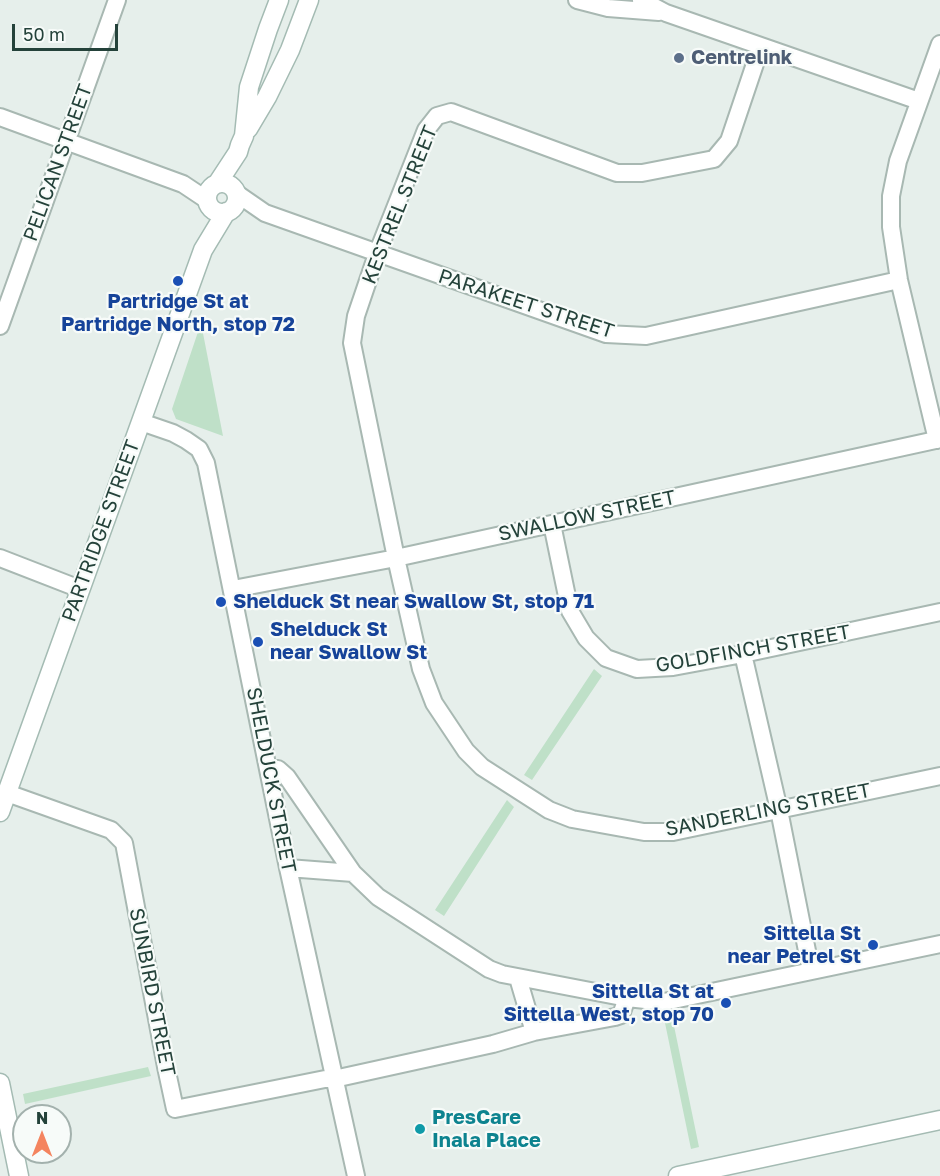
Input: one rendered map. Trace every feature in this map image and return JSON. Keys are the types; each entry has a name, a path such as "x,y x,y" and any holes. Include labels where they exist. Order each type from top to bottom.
{"street":[{"name":"PELICAN STREET","path":"0,326 117,0"},
{"name":"PARTRIDGE STREET","path":"241,144 249,87 279,0"},
{"name":"PARTRIDGE STREET","path":"0,812 241,144 290,50 309,0"},
{"path":"577,0 608,8 666,12"},
{"path":"641,0 666,12 919,101"},
{"path":"939,439 899,280 891,227 891,196 898,160 940,44"},
{"name":"KESTREL STREET","path":"396,558 352,343 356,316 377,254 426,130 437,116 451,112 617,173 642,173 714,159 729,141 761,46"},
{"name":"PARAKEET STREET","path":"0,117 377,254 606,334 646,336 899,280"},
{"name":"SHELDUCK STREET","path":"141,422 173,433 199,449 206,463 288,868 356,1176"},
{"name":"SWALLOW STREET","path":"233,589 396,558 939,439"},
{"name":"GOLDFINCH STREET","path":"552,524 570,611 586,638 606,658 637,669 673,667 743,654 940,612"},
{"path":"0,558 80,589"},
{"name":"SANDERLING STREET","path":"396,558 421,669 434,703 466,751 482,767 549,810 572,819 644,832 673,832 940,776"},
{"path":"743,654 779,810 811,971"},
{"path":"269,770 278,769 287,777 353,873 378,897 489,969 518,978 627,998 657,1002 670,1001 940,944"},
{"name":"SUNBIRD STREET","path":"7,793 111,830 124,843 173,1115 325,1079 334,1079 493,1044 534,1032 621,1015 627,998"},
{"path":"288,868 353,873"},
{"path":"518,978 534,1032"},
{"path":"0,1083 19,1176"},
{"path":"678,1176 940,1120"}],"green space":[{"path":"201,323 223,436 176,419 172,409"},
{"path":"594,669 602,676 532,780 524,775"},
{"path":"507,800 514,807 444,916 435,910"},
{"path":"673,1021 699,1147 691,1149 665,1023"},
{"path":"148,1067 151,1076 25,1104 23,1094"}],"place":[{"name":"Centrelink","path":"679,58"},
{"name":"Partridge St at Partridge North, stop 72","path":"178,281"},
{"name":"Shelduck St near Swallow St, stop 71","path":"221,602"},
{"name":"Shelduck St near Swallow St","path":"258,642"},
{"name":"Sittella St near Petrel St","path":"873,945"},
{"name":"Sittella St at Sittella West, stop 70","path":"726,1003"},
{"name":"PresCare Inala Place","path":"420,1129"}]}
